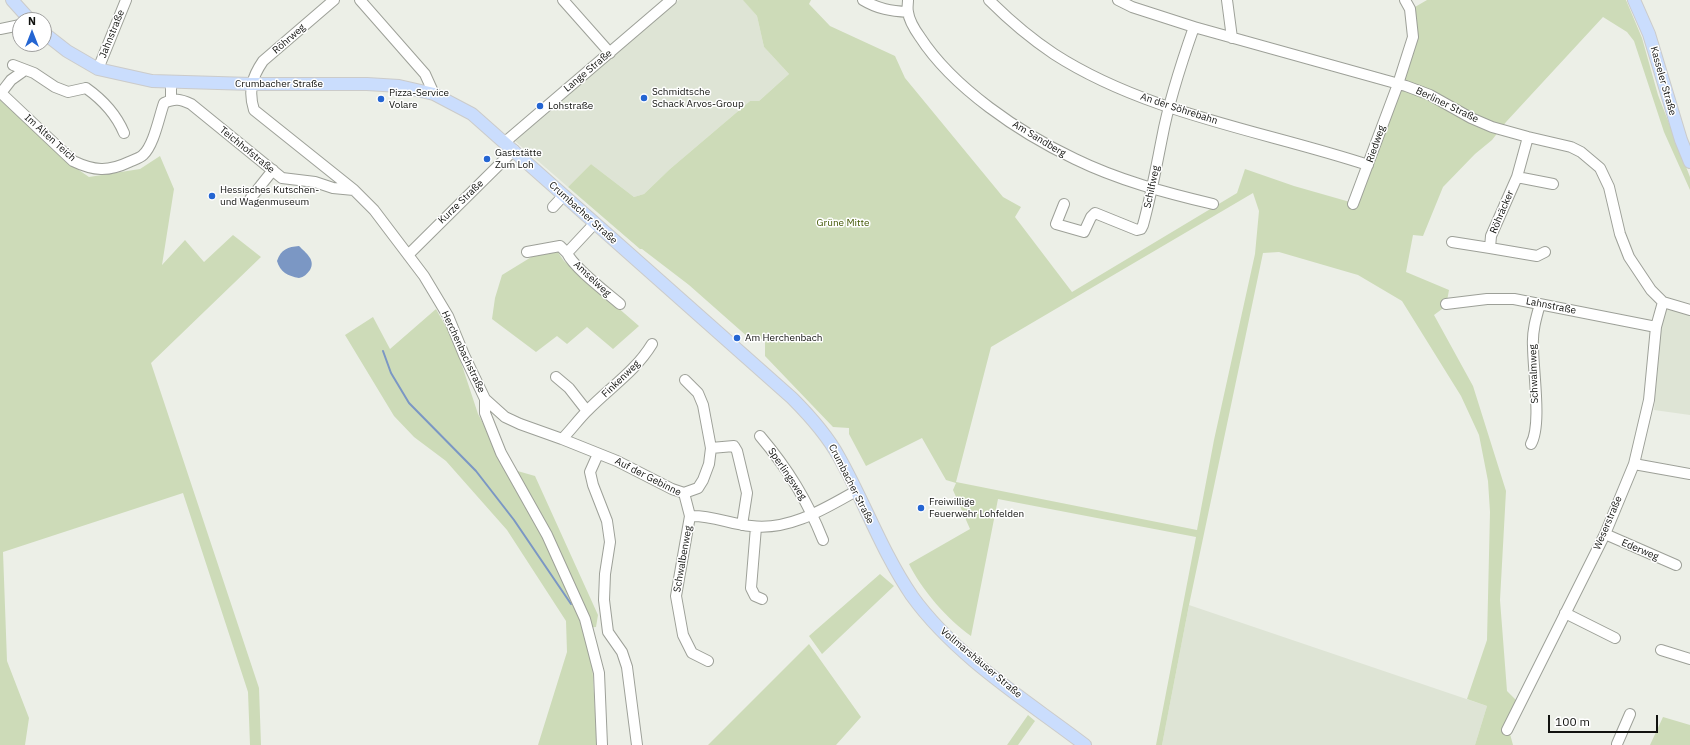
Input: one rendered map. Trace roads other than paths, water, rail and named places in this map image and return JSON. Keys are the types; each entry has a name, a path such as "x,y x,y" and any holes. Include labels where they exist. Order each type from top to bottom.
{"main road":[{"path":"12,0 20,12"},
{"name":"Kasseler Straße","path":"1634,0 1649,34 1681,140 1690,162"},
{"name":"Crumbacher Straße","path":"52,39 67,51 98,69 135,78 171,82 367,84 399,86 434,94 472,114 792,398 829,440 839,456 892,565"},
{"name":"Vollmarshäuser Straße","path":"892,565 913,596 938,628 992,675 1086,745"}],"street":[{"name":"Jahnstraße","path":"98,69 126,0"},
{"name":"Röhrweg","path":"251,84 255,73 263,61 334,0"},
{"path":"360,0 424,74 434,94"},
{"path":"562,0 610,53"},
{"name":"Lange Straße","path":"505,142 671,0"},
{"path":"863,0 872,6 890,11 908,12"},
{"name":"Am Sandberg","path":"908,0 908,12 917,33 949,74 987,105 1022,129 1076,160 1153,190 1213,204"},
{"name":"An der Söhrebahn","path":"989,0 1016,26 1055,54 1088,73 1122,89 1169,107 1368,165"},
{"name":"Berliner Straße","path":"1118,0 1132,7 1194,27 1398,84 1430,95 1471,118 1492,127 1528,138 1571,147 1581,152 1600,168 1609,187 1620,234 1629,257 1651,290 1663,302"},
{"name":"Riedweg","path":"1353,204 1398,84 1413,37 1410,9 1406,0"},
{"path":"1227,1 1232,38"},
{"path":"0,29 12,25"},
{"name":"Schilfweg","path":"1064,204 1056,224 1084,232 1091,217 1095,213 1137,230 1141,229 1153,190 1169,107 1178,73 1194,27"},
{"path":"13,65 34,73 55,87 68,92 87,83 117,117 124,133"},
{"path":"0,92 11,80 24,70"},
{"path":"171,82 171,100"},
{"name":"Herchenbachstraße","path":"251,84 254,110 354,190 374,210 424,276 448,316 464,355 485,399 485,413 501,453 547,535 586,620 599,673 602,745"},
{"name":"Im Alten Teich","path":"0,92 73,161 88,168 102,170 117,168 143,155 150,143 164,103 171,100"},
{"name":"Teichhofstraße","path":"171,100 180,99 190,104 282,178 315,182 334,188 354,190"},
{"name":"Röhräcker","path":"1490,248 1491,236 1517,177 1528,138"},
{"name":"Kurze Straße","path":"408,255 514,150"},
{"path":"250,199 273,170"},
{"path":"1517,177 1552,184"},
{"path":"553,207 564,195"},
{"name":"Amselweg","path":"567,253 594,223"},
{"name":"Röhräcker","path":"1452,242 1537,256 1545,252"},
{"name":"Amselweg","path":"527,252 560,246 577,266 620,304"},
{"name":"Lahnstraße","path":"1446,304 1494,299 1514,299 1656,327"},
{"path":"1663,302 1690,310"},
{"name":"Weserstraße","path":"1507,730 1605,534 1634,464 1649,400 1656,327 1663,302"},
{"name":"Schwalmweg","path":"1531,444 1535,437 1536,419 1533,345 1535,322 1540,304"},
{"name":"Finkenweg","path":"562,439 587,411 634,368 644,357 652,344"},
{"path":"556,377 568,388 587,411"},
{"path":"684,493 698,488 709,464 711,448 703,405 698,393 685,380"},
{"path":"485,399 505,417 539,432 562,439"},
{"name":"Sperlingsweg","path":"760,436 779,459 801,492 813,514 823,540"},
{"name":"Auf der Gebinne","path":"562,439 617,461 684,493 690,516"},
{"path":"711,448 734,446 737,451 747,493 742,525"},
{"path":"598,454 590,472 593,485 607,521 610,542 605,574 604,594 608,632 622,652 627,667 637,745"},
{"path":"1634,464 1690,474"},
{"path":"690,516 701,515 742,525 772,526 796,522 856,490"},
{"name":"Schwalbenweg","path":"690,516 676,596 683,635 692,653 708,662"},
{"path":"756,526 751,588 755,596 762,599"},
{"name":"Ederweg","path":"1605,534 1676,565"},
{"path":"1565,613 1614,638"},
{"path":"1661,650 1690,659"},
{"path":"1618,745 1630,714"}],"water":[{"path":"299,246 311,260 312,266 304,276 299,278 282,271 277,261 285,249"}],"waterway":[{"path":"383,351 391,373 409,403 476,471 514,520 571,604"}],"place":[{"name":"Schmidtsche Schack Arvos-Group","path":"644,98"},
{"name":"Pizza-Service Volare","path":"381,99"},
{"name":"Lohstraße","path":"540,106"},
{"name":"Gaststätte Zum Loh","path":"487,159"},
{"name":"Hessisches Kutschen- und Wagenmuseum","path":"212,196"},
{"name":"Am Herchenbach","path":"737,338"},
{"name":"Freiwillige Feuerwehr Lohfelden","path":"921,508"}],"park label":[{"name":"Grüne Mitte","path":"843,223"}]}
